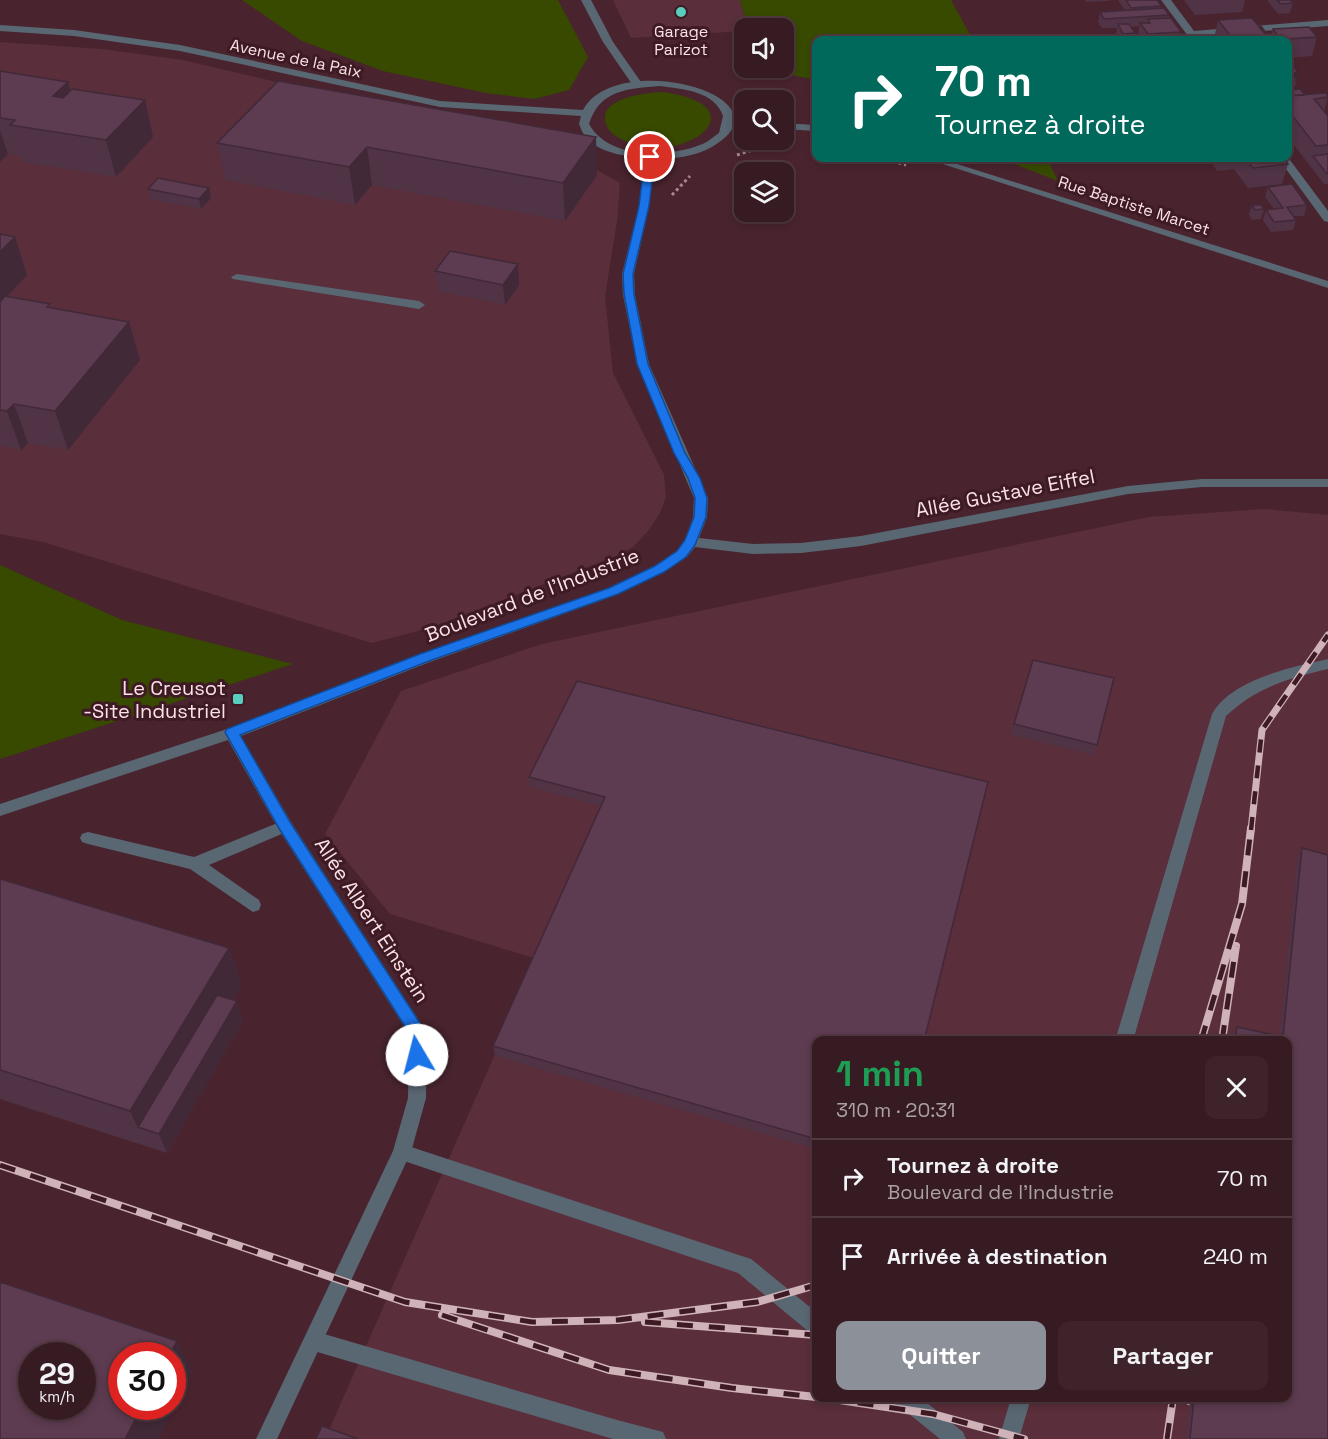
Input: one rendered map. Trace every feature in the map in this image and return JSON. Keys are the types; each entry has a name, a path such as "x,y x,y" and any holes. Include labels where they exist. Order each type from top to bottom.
{"street":[{"path":"586,0 608,42 638,84"},
{"path":"1166,0 1193,36"},
{"path":"1204,36 1328,23"},
{"name":"Avenue de la Paix","path":"0,28 74,33 180,48 440,104 586,113"},
{"path":"660,83 703,92 723,105 733,123 726,132 704,148 688,154 650,157 612,150 588,133 584,123 586,113 593,103 604,95 638,84 660,83"},
{"path":"794,127 812,128"},
{"name":"Boulevard de l'Industrie","path":"0,810 232,732 425,658 614,591 659,569 682,554 691,542 700,517 701,498 643,364 629,294 628,274 644,206 650,157"},
{"name":"Rue Baptiste Marcet","path":"942,162 1328,285"},
{"path":"1286,162 1328,219"},
{"path":"237,277 419,305"},
{"name":"Allée Gustave Eiffel","path":"691,542 753,549 801,548 861,541 1019,508 1128,490 1202,483 1328,483"},
{"path":"1125,1036 1219,714 1232,700 1253,686 1291,672 1328,664"},
{"name":"Allée Albert Einstein","path":"232,732 285,826 418,1033 417,1098 402,1152 266,1439"},
{"path":"195,864 285,826"},
{"path":"88,838 195,864 253,904"},
{"path":"402,1152 744,1266 812,1322"},
{"path":"314,1341 617,1430 656,1439"},
{"path":"910,1402 956,1439"},
{"path":"1009,1439 1020,1402"}],"path":[{"path":"733,156 752,150"},
{"path":"644,206 666,207 674,190 698,172"}],"shaded area":[{"name":"Garage Parizot","path":"613,0 740,0 745,18 734,18 734,32 631,38"},
{"path":"0,42 102,49 183,60 289,85 527,131 620,183 617,221 605,296 613,373 664,475 666,497 660,513 648,531 633,547 616,556 433,627 372,643 43,542 0,534"},
{"path":"1264,509 1328,515 1328,1439 325,1439 537,959 390,914 325,834 401,691 542,644 1149,517"}],"green space":[{"path":"242,0 558,0 588,57 569,90 534,99 486,93 383,71 302,41"},
{"path":"740,0 951,0 971,36 812,36 812,79 794,76 794,18 745,18"},
{"path":"661,92 691,99 707,109 711,120 704,131 691,141 671,146 649,147 625,141 609,130 605,115 615,103 634,96"},
{"path":"1009,162 1049,162 1058,181"},
{"path":"0,565 122,620 293,664 0,759"}],"building":[{"path":"1126,0 1157,0 1162,6 1131,8"},
{"path":"1277,0 1290,0 1293,3 1281,4"},
{"path":"1164,8 1169,15 1104,19 1100,12"},
{"path":"1171,18 1181,32 1148,34 1140,23 1150,23 1148,19"},
{"path":"1252,18 1267,36 1231,36 1218,20"},
{"path":"1118,24 1129,24 1135,33 1123,34"},
{"path":"1309,27 1317,37 1292,39 1292,36 1278,36 1273,29"},
{"path":"1139,34 1140,36 1121,36"},
{"path":"1292,65 1298,72 1292,73"},
{"path":"0,71 68,82 53,96 63,98 72,89 145,100 106,140 10,125 15,120 0,118"},
{"path":"278,81 596,137 563,183 367,147 349,167 217,143"},
{"path":"1300,89 1305,95 1292,96 1292,90"},
{"path":"1326,93 1328,97 1314,99 1328,116 1328,145 1316,146 1292,115 1292,96"},
{"path":"1328,154 1328,174 1327,174 1313,156"},
{"path":"1248,162 1286,162 1288,164 1253,168"},
{"path":"158,178 209,188 199,199 148,189"},
{"path":"1292,184 1307,205 1287,207 1296,220 1274,222 1266,210 1283,208 1268,187"},
{"path":"1252,205 1261,205 1264,209 1255,210"},
{"path":"0,234 15,237 0,252"},
{"path":"450,251 518,264 503,285 435,271"},
{"path":"5,296 50,304 47,307 129,322 55,411 14,404 7,411 0,410 0,302"},
{"path":"1033,660 1114,678 1097,745 1014,724"},
{"path":"577,681 988,782 925,1036 812,1036 812,1138 493,1046 605,797 529,777"},
{"path":"1302,848 1328,855 1328,1439 1190,1439 1194,1402 1292,1402 1292,1036 1283,1036"},
{"path":"0,879 229,948 130,1111 0,1070"},
{"path":"217,995 237,1001 159,1134 138,1127"},
{"path":"1237,1027 1278,1036 1236,1036"},
{"path":"0,1282 177,1341 108,1342 108,1420 135,1420 125,1439 0,1439"},
{"path":"322,1426 358,1439 316,1439"}],"railway":[{"path":"1251,830 1262,730 1328,635"},
{"path":"1202,1036 1242,904 1251,828"},
{"path":"1223,1036 1236,946"},
{"path":"0,1165 405,1302 532,1322 618,1320 757,1302 812,1286"},
{"path":"442,1315 609,1370 732,1388 812,1397"},
{"path":"645,1322 812,1335"},
{"path":"853,1402 933,1414 1024,1439"},
{"path":"1167,1439 1172,1402"}],"place":[{"name":"Garage Parizot","path":"681,12"},
{"name":"Le Creusot -Site Industriel","path":"238,699"}],"route":[{"path":"417,1055 418,1033 285,826 232,732 425,658 614,591 659,569 682,554 691,542 700,517 701,498 643,364 629,294 628,274 644,206 650,157"}]}
